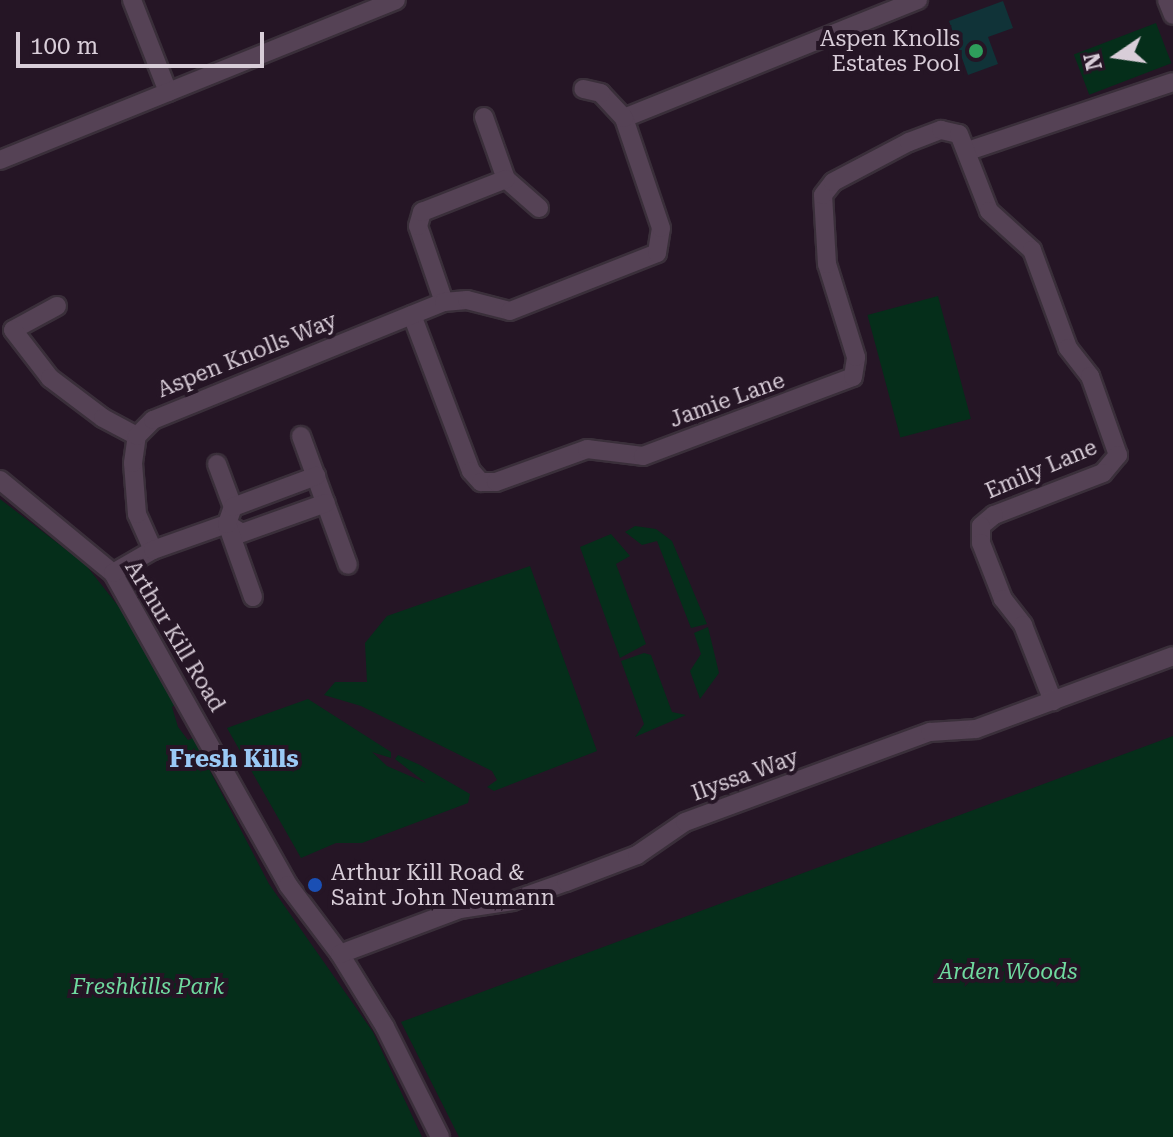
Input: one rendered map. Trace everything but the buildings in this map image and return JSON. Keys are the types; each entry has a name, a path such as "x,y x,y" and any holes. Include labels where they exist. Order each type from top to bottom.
{"street":[{"path":"132,0 168,92"},
{"path":"343,0 351,18"},
{"path":"0,160 396,0"},
{"path":"624,118 918,0"},
{"path":"1167,0 1173,15"},
{"path":"968,151 1173,82"},
{"name":"Aspen Knolls Way","path":"137,436 165,414 444,302 467,300 510,311 657,253 661,228 624,118 601,93 583,89"},
{"path":"484,117 506,179 539,208"},
{"name":"Jamie Lane","path":"412,315 471,471 481,482 496,482 587,449 643,456 853,377 856,357 827,264 823,195 833,182 941,130 959,134 968,151"},
{"name":"Emily Lane","path":"968,151 989,211 1032,250 1068,348 1090,376 1118,455 1103,473 994,515 981,526 981,543 1003,599 1023,625 1053,701"},
{"path":"444,302 418,226 422,212 506,179"},
{"path":"57,306 13,330 50,378 103,418 137,436 133,494 153,550"},
{"path":"301,436 348,565"},
{"path":"217,464 253,597"},
{"path":"113,573 153,550 316,476"},
{"name":"Arthur Kill Road","path":"0,480 113,573 288,885 340,954 385,1027 440,1137"},
{"path":"230,516 242,533 326,503"},
{"name":"Ilyssa Way","path":"340,954 460,909 512,901 566,882 637,855 685,822 930,732 976,729 1173,656"}],"green space":[{"path":"1156,23 1171,63 1089,95 1074,55"},
{"path":"938,296 971,419 900,438 867,315"},
{"name":"Freshkills Park","path":"0,499 85,564 134,626 176,704 172,707 178,727 188,740 193,738 269,884 373,1032 422,1137 0,1137"},
{"path":"635,526 656,529 672,541 707,624 691,628 657,541 642,545 625,532"},
{"path":"611,534 630,556 616,564 646,644 620,658 580,547"},
{"path":"530,566 597,751 494,791 487,787 497,780 492,771 361,706 324,695 335,682 367,682 365,643 387,616"},
{"path":"708,627 719,673 700,699 690,671 701,654 694,633"},
{"path":"644,653 651,655 672,712 686,715 635,737 644,724 621,661"},
{"path":"308,699 391,752 391,758 372,752 387,766 426,783 395,759 398,755 420,765 470,794 468,803 362,843 336,843 301,858 227,728"},
{"name":"Arden Woods","path":"1173,736 1173,1137 459,1137 401,1022"}],"shaded area":[{"name":"Aspen Knolls Estates Pool","path":"1003,1 1013,28 988,37 998,64 968,75 949,21"}],"place":[{"name":"Aspen Knolls Estates Pool","path":"976,51"},
{"name":"Arthur Kill Road & Saint John Neumann","path":"315,885"}],"district":[{"name":"Fresh Kills","path":"234,760"}]}
